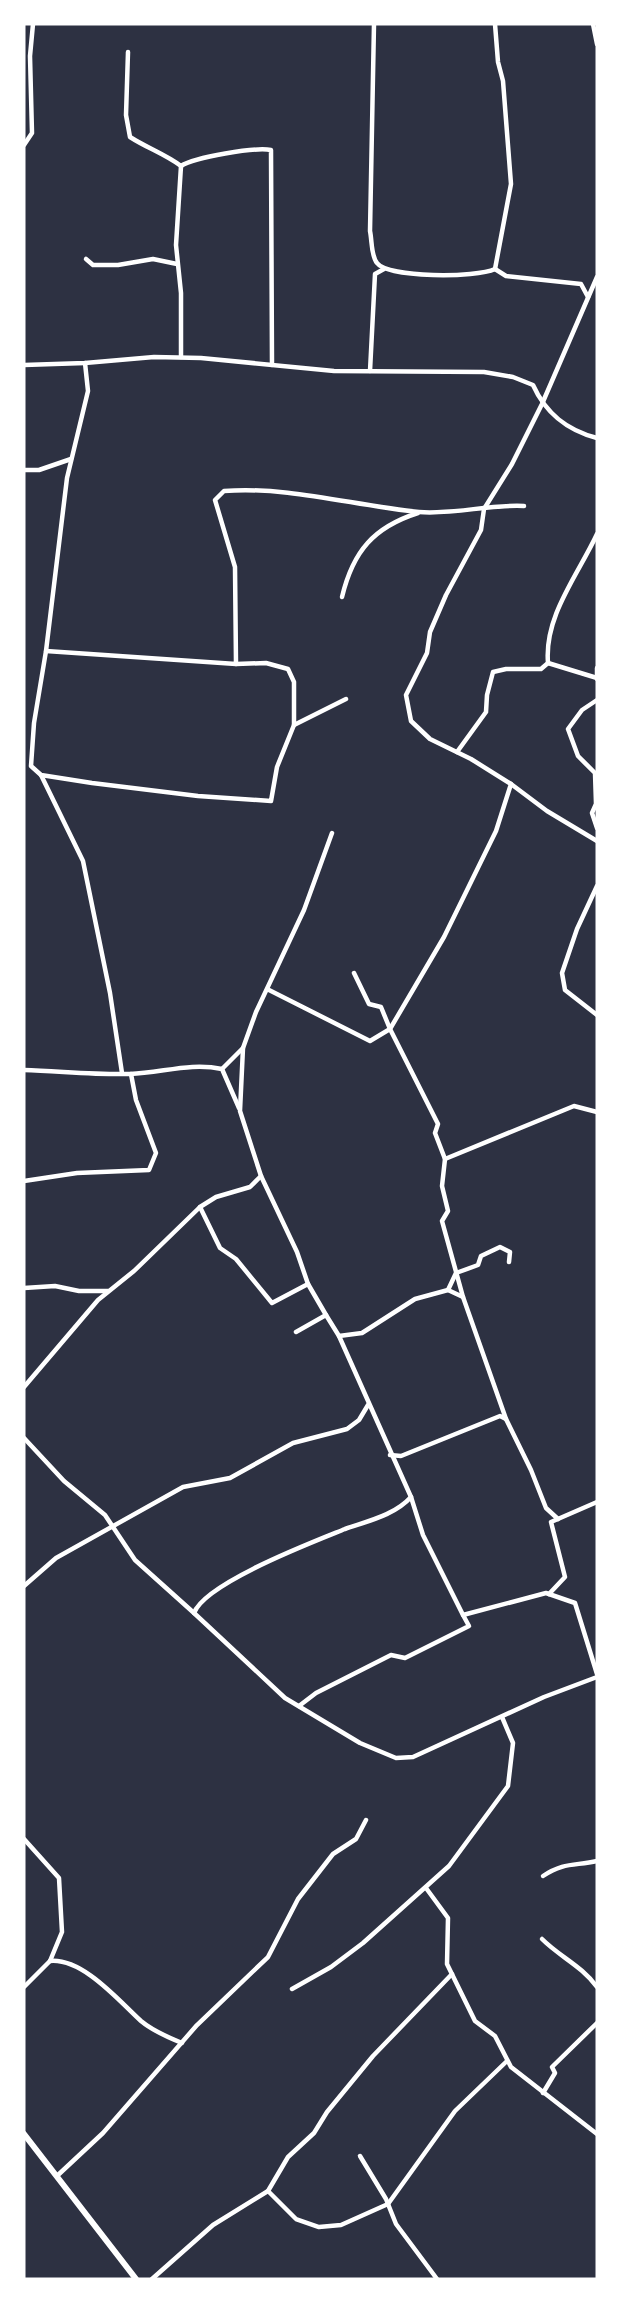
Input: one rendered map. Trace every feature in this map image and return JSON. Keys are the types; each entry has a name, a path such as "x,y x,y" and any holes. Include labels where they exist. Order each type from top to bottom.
{"street":[{"path":"24,145 32,133 30,56 33,24"},
{"path":"370,371 375,274 370,231 374,24"},
{"path":"495,24 498,62 503,81 511,183 495,269"},
{"path":"593,24 597,44"},
{"path":"128,52 126,114 130,137 181,166"},
{"path":"181,166 191,160 259,147 271,150 273,365"},
{"path":"181,166 177,264 181,293 181,357"},
{"path":"86,259 93,265 118,265 153,259 177,264"},
{"path":"375,261 384,269 432,276 485,274 495,269"},
{"path":"375,274 384,269"},
{"path":"495,269 506,276 581,284 588,297"},
{"path":"597,277 542,404 512,464 484,509 481,530 446,595 430,632 427,653 406,695 411,721 430,739 511,784 547,811 597,841"},
{"path":"24,365 181,357 370,371 423,370 504,375 533,385 542,404 564,425 579,434 597,438"},
{"path":"85,363 88,391 71,459 46,651 34,723 31,766 41,775 83,861 110,993 122,1073"},
{"path":"24,470 39,470 71,459"},
{"path":"236,664 235,567 215,500 224,491 244,490 320,498 421,512 524,506"},
{"path":"342,597 357,557 377,532 393,521 421,512"},
{"path":"456,752 486,712 487,695 493,672 506,669 542,669 548,663 547,646 554,616 595,542 597,534"},
{"path":"41,775 198,796 271,801 277,767 294,725 294,682 288,669 266,663 236,664 46,651"},
{"path":"548,663 597,679 597,668"},
{"path":"294,725 346,699"},
{"path":"597,700 582,710 568,729 578,756 595,773 596,804 592,813 597,828"},
{"path":"269,990 370,1041 390,1029 444,937 496,831 511,784"},
{"path":"240,1111 243,1048 256,1012 269,990 304,910 332,833"},
{"path":"597,885 577,929 562,973 565,990 597,1015"},
{"path":"354,973 369,1004 381,1007 438,1124 435,1133 445,1159 442,1186 448,1211 442,1221 463,1297 506,1419 531,1470 546,1508 558,1519"},
{"path":"222,1069 243,1048"},
{"path":"24,1070 131,1074 176,1067 206,1066 222,1069"},
{"path":"222,1069 240,1111 261,1176 297,1252 308,1284 339,1336 390,1455 411,1497 423,1535 468,1626 405,1658 391,1655 316,1693 299,1706"},
{"path":"24,1181 77,1173 149,1170 156,1153 136,1100 131,1074"},
{"path":"445,1159 574,1106 597,1112"},
{"path":"24,1387 65,1336 108,1291 134,1271 200,1207 216,1197 250,1187 261,1176"},
{"path":"200,1207 220,1248 236,1259 243,1270 263,1289 267,1300 272,1303 308,1284"},
{"path":"448,1290 456,1273 478,1265 481,1256 500,1247 510,1252 509,1262"},
{"path":"24,1288 55,1286 79,1291 108,1291"},
{"path":"339,1336 362,1333 415,1299 448,1290 463,1297"},
{"path":"296,1332 326,1315"},
{"path":"24,1586 56,1558 183,1487 230,1478 293,1443 347,1429 359,1420 368,1405"},
{"path":"390,1455 401,1456 500,1416 506,1419"},
{"path":"24,1438 64,1481 105,1515 135,1560 285,1698 360,1743 396,1758 413,1757 597,1675 575,1603 549,1594 463,1615"},
{"path":"195,1613 198,1604 224,1583 339,1532 401,1508 411,1497"},
{"path":"549,1594 565,1577 552,1535 551,1522 597,1502"},
{"path":"292,1989 331,1967 363,1943 449,1866 508,1786 513,1743 502,1717"},
{"path":"58,2175 103,2133 126,2103 182,2043 268,1957 298,1899 333,1854 356,1839 366,1820"},
{"path":"24,1839 60,1878 62,1932 50,1961 24,1987"},
{"path":"543,1876 571,1863 597,1861"},
{"path":"426,1888 448,1918 447,1964 476,2021 495,2036 511,2067 597,2134"},
{"path":"542,1940 554,1952 573,1962 597,1987"},
{"path":"50,1961 60,1960 91,1977 112,1991 141,2021 159,2034 182,2043"},
{"path":"152,2279 213,2225 268,2192 288,2157 314,2133 327,2112 373,2056 452,1974"},
{"path":"543,2093 555,2073 552,2067 597,2023"},
{"path":"268,2192 296,2219 319,2227 341,2225 388,2204 455,2111 507,2061"},
{"path":"24,2134 58,2175 136,2279"},
{"path":"360,2156 388,2204 396,2224 437,2279"}]}
